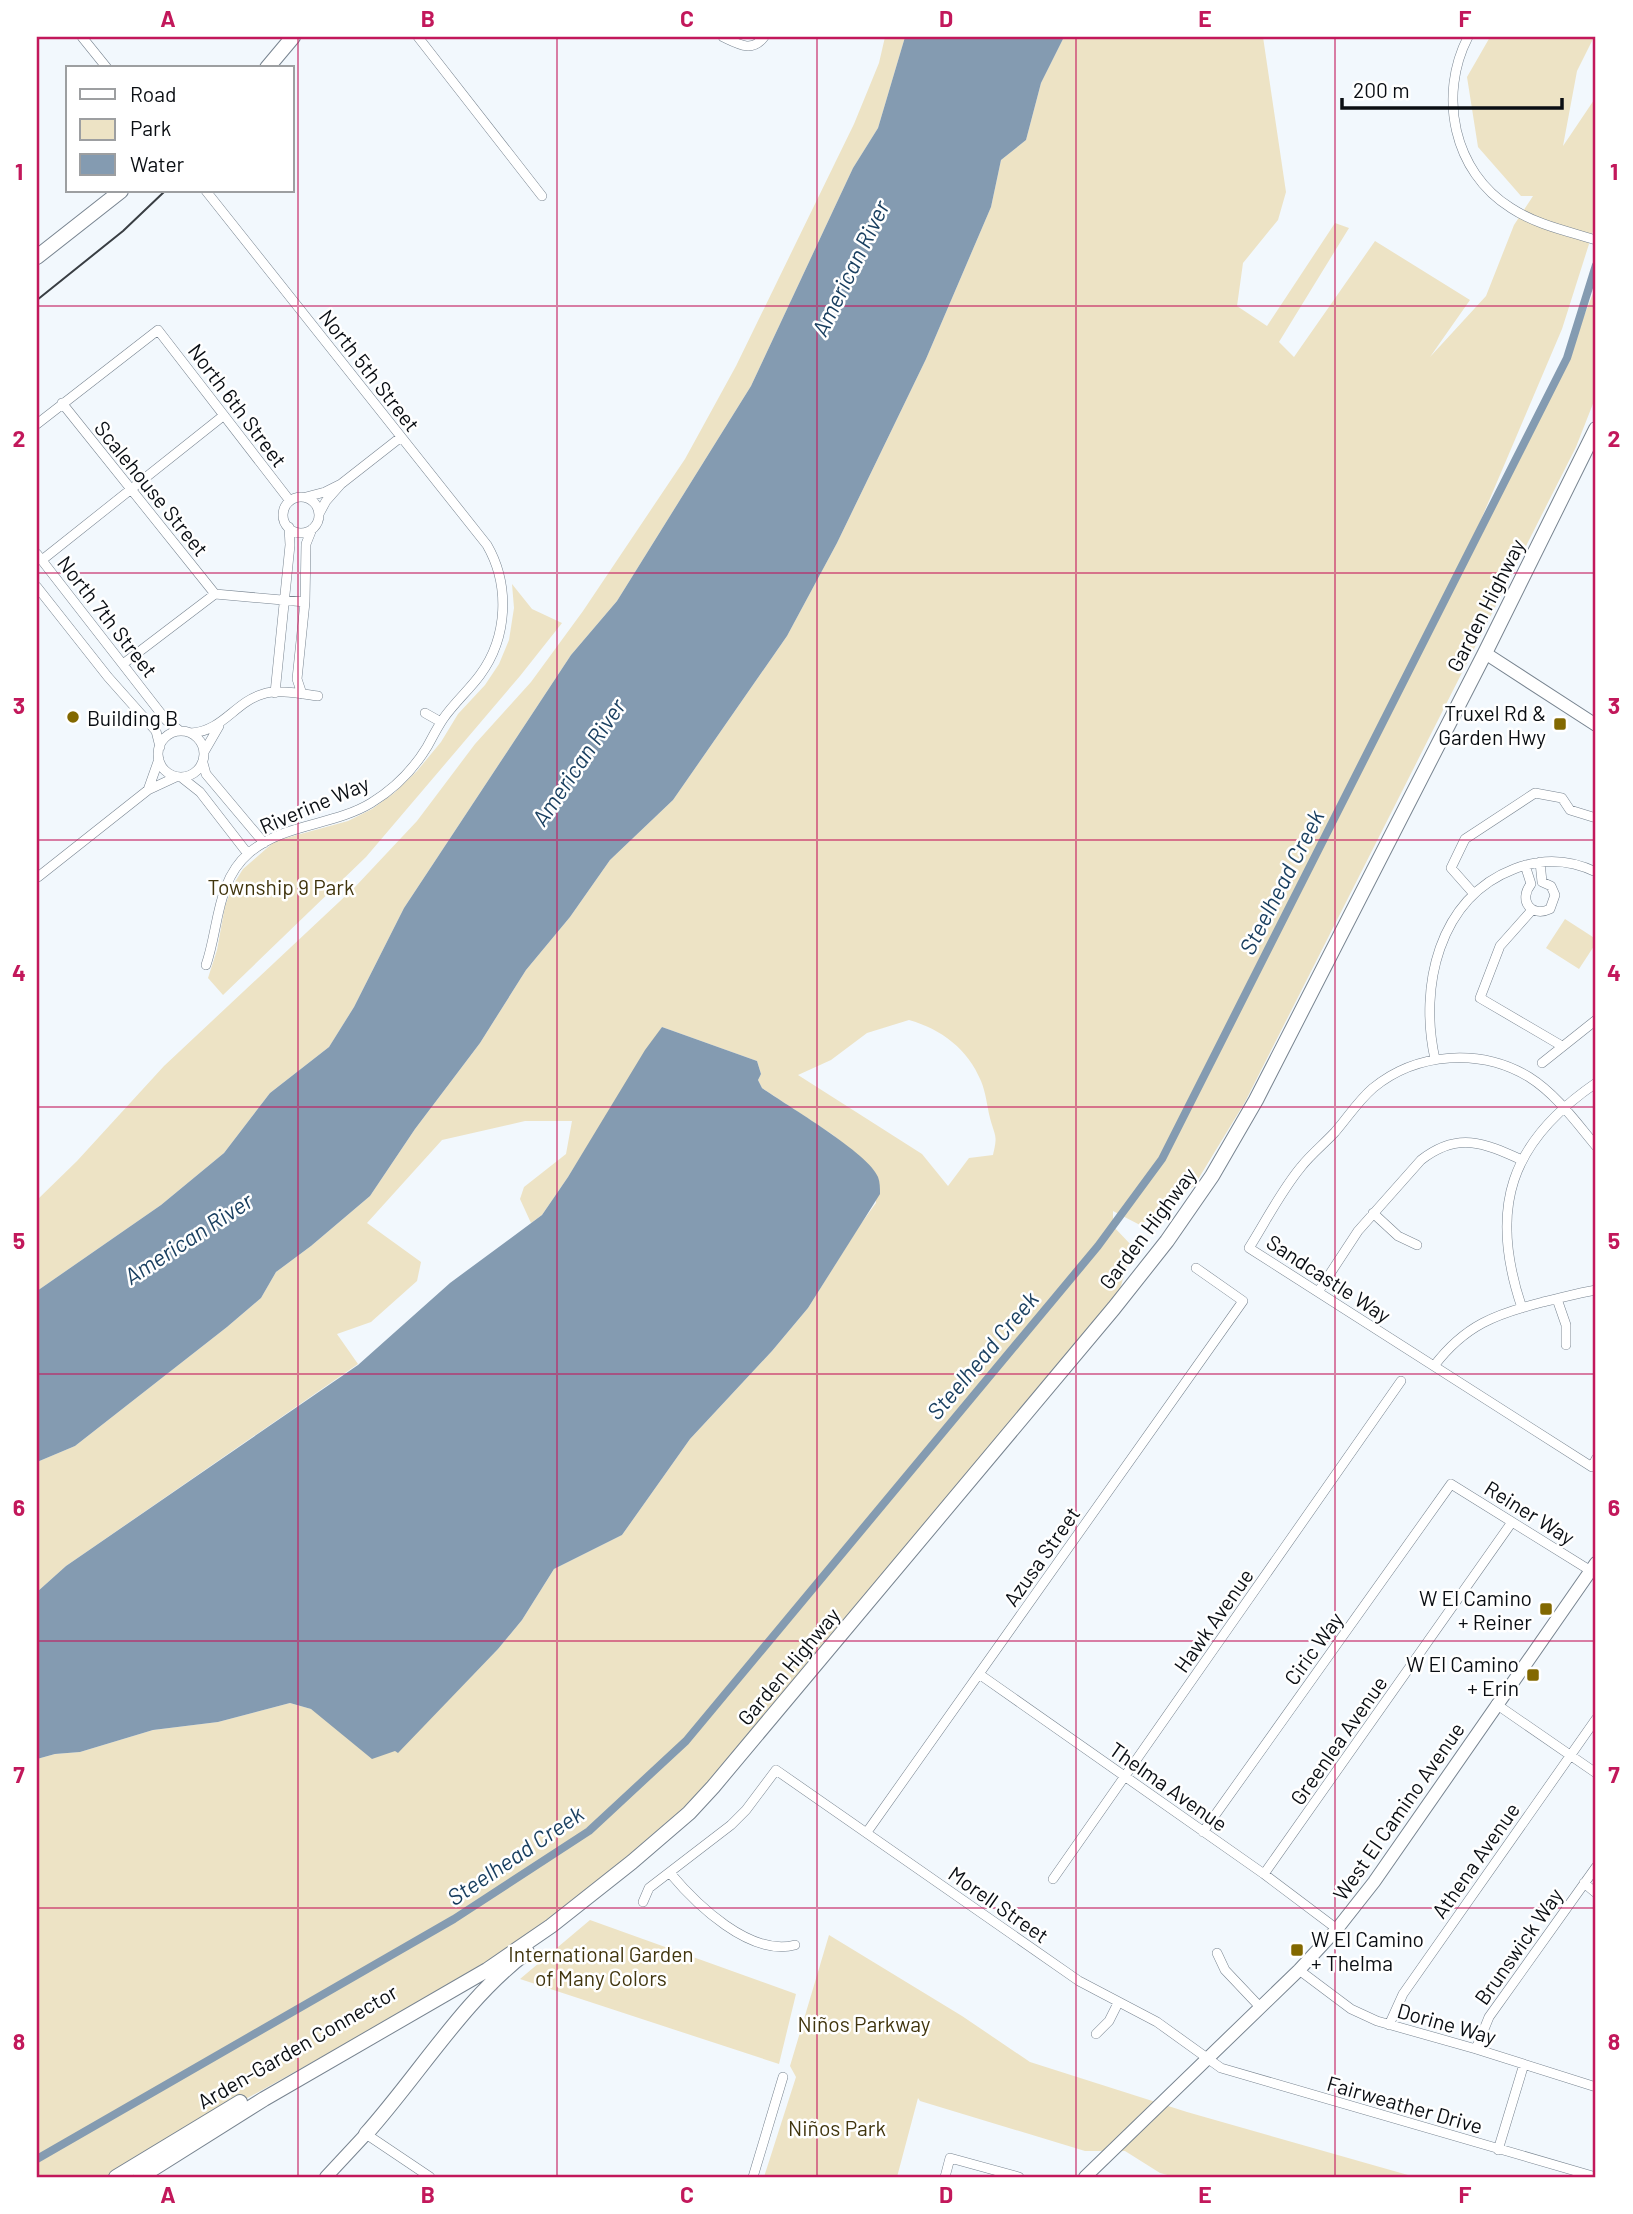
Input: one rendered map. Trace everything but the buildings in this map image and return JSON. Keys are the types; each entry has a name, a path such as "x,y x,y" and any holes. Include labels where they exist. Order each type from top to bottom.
{"main road":[{"path":"269,66 293,37"},
{"path":"37,257 120,192"},
{"name":"Garden Highway","path":"551,1926 670,1831 713,1787 1167,1241 1212,1176 1256,1100 1485,653 1596,429"},
{"path":"1485,653 1596,724"},
{"name":"West El Camino Avenue","path":"1085,2177 1299,1970 1337,1929 1374,1882 1594,1567"},
{"path":"326,2177 397,2099 481,1993 505,1969 537,1944 551,1926"},
{"name":"Arden-Garden Connector","path":"140,2177 264,2099 487,1970 551,1926"},
{"name":"Arden-Garden Connector","path":"116,2177 275,2081 485,1962 501,1958"}],"street":[{"path":"82,37 105,66"},
{"path":"418,37 542,196"},
{"path":"723,37 746,47 762,40"},
{"path":"1468,37 1459,57 1452,87 1452,107 1462,151 1497,199 1526,217 1596,240"},
{"name":"North 5th Street","path":"207,192 487,545 499,575"},
{"name":"North 6th Street","path":"62,404 159,330 290,501"},
{"path":"37,424 62,404"},
{"name":"Scalehouse Street","path":"62,404 215,594"},
{"path":"39,557 132,490 223,416"},
{"path":"319,514 341,484 401,437"},
{"path":"275,693 290,545 289,527 284,511 290,501 325,492 341,484"},
{"path":"302,694 297,679 305,602 306,544 319,519 316,503 306,497"},
{"path":"289,527 298,532 312,529"},
{"name":"North 7th Street","path":"39,557 166,720 180,731"},
{"name":"Riverine Way","path":"205,965 212,946 223,893 231,876 248,854 280,834 350,813 378,798 400,781 413,766 441,722 481,674 497,643 503,604 499,575"},
{"name":"North 7th Street","path":"37,587 108,677 156,731 160,747"},
{"path":"123,664 215,594 305,602"},
{"path":"148,790 159,759 160,747 171,734 180,731 199,733 220,724 262,694 318,696"},
{"path":"425,713 441,722"},
{"path":"38,877 148,790 194,773 202,763 204,752 220,724"},
{"path":"191,733 200,741 204,752"},
{"path":"159,759 165,770 200,792 248,854"},
{"path":"202,763 206,775 264,843"},
{"path":"1474,894 1451,868 1465,839 1535,793 1562,798 1570,810 1596,818"},
{"path":"1525,865 1531,884 1526,891 1525,901 1532,910 1545,911 1555,900 1554,890 1542,882 1540,862"},
{"path":"1435,1059 1428,1016 1433,969 1451,924 1474,894 1495,878 1525,865 1540,862 1571,863 1596,872"},
{"path":"1532,910 1500,946 1480,999 1562,1046"},
{"path":"1542,1063 1596,1020"},
{"name":"Sandcastle Way","path":"1596,1146 1540,1085 1503,1065 1462,1057 1435,1059 1399,1071 1365,1095 1297,1173 1249,1248 1591,1466 1596,1459"},
{"path":"1522,1308 1508,1264 1506,1235 1509,1200 1522,1160 1538,1134 1563,1107 1596,1083"},
{"path":"1318,1292 1373,1213 1421,1160 1440,1147 1463,1142 1480,1143 1522,1160"},
{"path":"1373,1213 1398,1236 1417,1245"},
{"name":"Azusa Street","path":"867,1832 1243,1301 1196,1268"},
{"path":"1434,1366 1452,1345 1473,1328 1497,1315 1596,1290"},
{"path":"1557,1298 1566,1325 1566,1345"},
{"name":"Hawk Avenue","path":"1053,1879 1401,1381"},
{"name":"Reiner Way","path":"1451,1484 1512,1522 1594,1567"},
{"name":"Ciric Way","path":"1203,1832 1451,1484"},
{"name":"Greenlea Avenue","path":"1264,1874 1512,1522"},
{"name":"Thelma Avenue","path":"979,1674 1264,1874 1337,1929"},
{"path":"1496,1704 1596,1773"},
{"name":"Athena Avenue","path":"1389,2025 1403,1994 1596,1719"},
{"name":"Morell Street","path":"670,1873 746,1810 776,1770 1079,1981 1157,2022 1207,2059"},
{"name":"Brunswick Way","path":"1476,2049 1489,2017 1596,1867"},
{"path":"643,1902 649,1888 670,1873 716,1921 771,1946 778,1948 795,1945"},
{"path":"1584,1883 1596,1893"},
{"path":"1217,1953 1231,1978 1260,2007"},
{"name":"Dorine Way","path":"1299,1970 1351,2009 1389,2025 1596,2087"},
{"path":"1096,2034 1109,2021 1118,2003"},
{"name":"Fairweather Drive","path":"1207,2059 1221,2068 1596,2177"},
{"path":"1498,2150 1524,2064"},
{"path":"753,2177 783,2077"},
{"path":"366,2134 429,2177"},
{"path":"945,2177 950,2158 1019,2177"}],"green space":[{"path":"885,37 905,37 878,128 853,168 751,386 617,601 571,655 404,908 354,1007 329,1047 270,1093 224,1153 161,1205 37,1291 37,1200 77,1161 164,1066 355,887 417,821 475,744 531,682 583,611 685,459 736,366 854,124 879,63"},
{"path":"1064,37 1263,37 1286,192 1278,220 1243,263 1237,306 1267,326 1335,223 1349,228 1279,342 1294,357 1375,241 1470,300 1430,357 1486,296 1514,225 1533,196 1521,196 1478,147 1467,77 1490,37 1594,37 1577,71 1563,146 1596,97 1596,222 1562,329 1443,609 1567,358 1596,286 1596,396 1576,447 1245,1102 1194,1186 1140,1225 1113,1211 1113,1226 1133,1247 1114,1308 746,1749 653,1845 520,1947 105,2177 37,2177 37,1759 80,1752 153,1730 218,1722 290,1703 311,1709 398,1752 498,1649 522,1620 554,1569 622,1535 690,1439 808,1308 876,1203 873,1170 833,1135 762,1088 758,1080 761,1074 757,1061 662,1027 568,1177 542,1215 531,1223 520,1199 524,1187 566,1154 572,1121 525,1121 442,1140 367,1223 421,1262 417,1281 371,1322 337,1334 358,1364 66,1566 37,1592 37,1462 75,1446 227,1327 261,1298 276,1272 370,1196 415,1129 480,1043 526,970 570,917 610,860 673,800 787,636 837,543 926,359 991,207 1001,160 1026,140 1041,83","holes":["909,1020 952,1042 969,1059 983,1086 995,1136 993,1155 969,1158 948,1186 922,1154 798,1075 831,1060 867,1033"]},
{"name":"Township 9 Park","path":"512,584 532,609 562,623 366,857 223,995 208,978 217,950 225,906 243,869 275,841 348,821 372,809 417,771 441,742 458,714 485,685 499,664 509,640 514,608"},
{"path":"1565,919 1596,939 1579,969 1546,948"},
{"name":"International Garden of Many Colors","path":"590,1920 796,1994 779,2064 520,1979"},
{"name":"Niños Parkway","path":"829,1935 962,2016 1030,2062 1187,2112 1415,2177 1175,2177 1160,2173 1125,2151 1085,2151 920,2101 918,2098 897,2177 764,2177 796,2077 790,2066"}],"water":[{"name":"American River","path":"905,37 1064,37 1041,83 1026,140 1001,160 991,207 926,359 837,543 787,636 673,800 610,860 570,917 526,970 480,1043 415,1129 370,1196 276,1272 261,1298 227,1327 75,1446 37,1462 37,1291 161,1205 224,1153 270,1093 329,1047 354,1007 404,908 571,655 617,601 751,386 853,168 878,128"},
{"path":"662,1027 757,1061 761,1074 758,1080 762,1088 860,1156 878,1177 880,1194 808,1308 690,1439 622,1535 554,1569 522,1620 498,1649 398,1753 395,1751 372,1759 311,1709 290,1703 218,1722 153,1730 80,1752 37,1759 37,1592 66,1566 358,1365 450,1283 542,1215"}],"waterway":[{"name":"Steelhead Creek","path":"37,2159 454,1919 589,1831 686,1741 1098,1246 1162,1159 1567,358 1596,265"}],"tram line":[{"path":"37,300 123,231 164,192"}],"place":[{"name":"Building B","path":"73,717"},
{"name":"Truxel Rd & Garden Hwy","path":"1560,724"},
{"name":"W El Camino + Reiner","path":"1546,1609"},
{"name":"W El Camino + Erin","path":"1533,1675"},
{"name":"W El Camino + Thelma","path":"1297,1950"}],"park label":[{"name":"Niños Park","path":"837,2127"}]}
